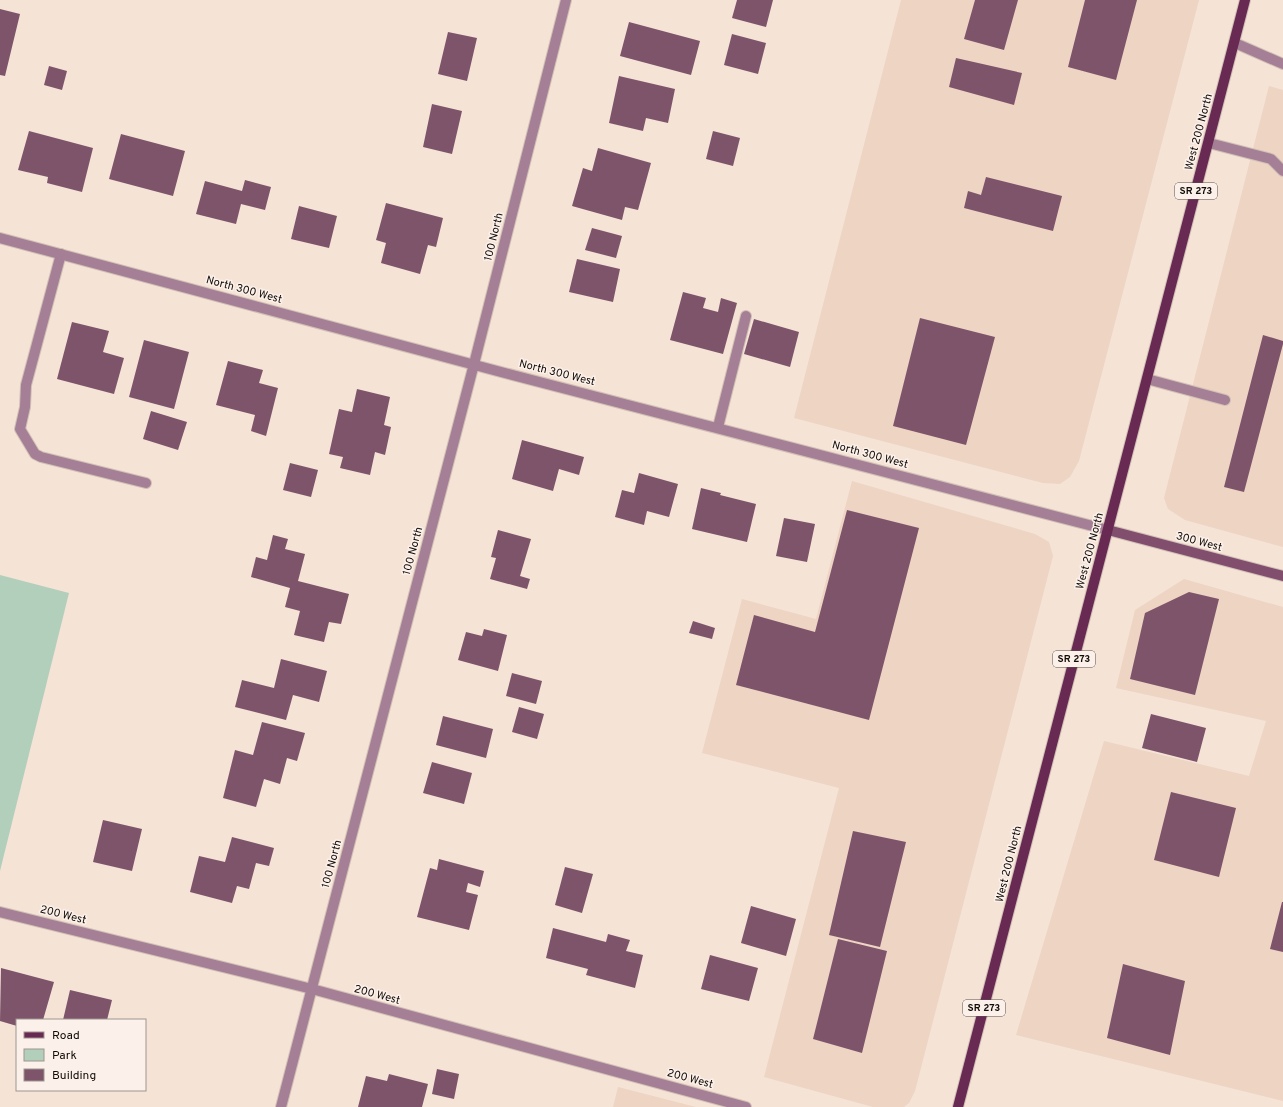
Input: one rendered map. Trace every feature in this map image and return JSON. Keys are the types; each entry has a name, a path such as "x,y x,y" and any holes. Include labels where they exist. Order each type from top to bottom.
{"main road":[{"name":"West 200 North","path":"958,1107 1245,0"}],"street":[{"name":"100 North","path":"281,1107 474,364 566,0"},
{"path":"1235,43 1283,64"},
{"path":"1209,143 1271,159 1283,171"},
{"name":"North 300 West","path":"0,238 1108,530"},
{"path":"61,254 26,385 25,407 20,429 35,454 41,457 146,483"},
{"path":"718,428 746,316"},
{"path":"1147,379 1225,400"},
{"name":"300 West","path":"1108,530 1283,576"},
{"name":"200 West","path":"0,912 312,989 746,1107"}],"shaded area":[{"path":"901,0 1199,0 1079,461 1070,477 1060,484 1043,483 794,418"},
{"path":"1269,86 1283,90 1283,547 1185,520 1168,509 1164,498"},
{"path":"852,481 1035,534 1049,542 1053,556 915,1091 909,1103 904,1107 873,1107 764,1077 839,788 702,753 742,599 816,619"},
{"path":"1184,579 1283,607 1283,1101 1016,1035 1104,741 1249,776 1266,721 1116,688 1135,610"},
{"path":"618,1087 696,1107 613,1107"}],"green space":[{"path":"0,575 69,593 0,871"}],"building":[{"path":"737,0 773,0 766,27 732,18"},
{"path":"975,0 1018,0 1004,50 964,39"},
{"path":"1085,0 1137,0 1116,80 1068,67"},
{"path":"0,9 20,14 5,76 0,75"},
{"path":"629,22 700,41 691,75 620,56"},
{"path":"448,32 477,38 467,81 438,74"},
{"path":"732,34 766,43 758,74 724,65"},
{"path":"956,58 1022,73 1014,105 949,87"},
{"path":"49,66 67,71 62,90 44,85"},
{"path":"619,76 675,89 668,123 646,118 643,131 609,123"},
{"path":"432,104 462,111 452,154 423,147"},
{"path":"29,131 93,148 82,192 47,183 48,177 18,170"},
{"path":"713,131 740,138 733,166 706,159"},
{"path":"121,134 185,151 173,196 109,179"},
{"path":"598,148 651,163 638,210 625,207 622,220 572,206 583,168 592,171"},
{"path":"986,177 1062,196 1053,231 964,208 968,191 981,195"},
{"path":"245,180 271,187 265,210 241,204 236,224 196,214 205,181 242,191"},
{"path":"386,203 443,218 436,247 428,245 420,274 381,263 386,243 376,240"},
{"path":"299,206 337,216 329,248 291,239"},
{"path":"592,228 622,236 616,258 585,250"},
{"path":"577,259 620,269 613,302 569,292"},
{"path":"683,292 706,298 703,308 718,312 721,298 737,303 723,354 670,340"},
{"path":"920,318 995,337 966,445 893,426"},
{"path":"754,319 799,332 790,367 744,354"},
{"path":"72,322 109,331 103,352 124,358 114,394 57,379"},
{"path":"1263,335 1283,341 1283,344 1244,492 1224,487"},
{"path":"144,340 189,352 174,409 129,397"},
{"path":"228,361 263,370 259,383 278,388 266,436 251,431 255,415 216,405"},
{"path":"357,389 390,397 384,425 391,427 385,455 375,452 370,475 340,468 343,457 329,454 339,409 352,412"},
{"path":"151,411 187,422 178,450 143,439"},
{"path":"522,440 584,457 579,475 559,469 553,491 512,479"},
{"path":"290,463 318,470 311,497 283,490"},
{"path":"639,473 678,484 669,517 647,511 644,525 615,517 622,490 634,493"},
{"path":"701,488 721,493 720,495 756,504 747,542 692,529"},
{"path":"847,510 919,528 869,720 736,685 754,615 815,632"},
{"path":"784,518 815,524 807,562 776,556"},
{"path":"498,530 531,539 520,576 530,579 527,589 490,579 496,558 491,557"},
{"path":"273,535 288,539 285,549 305,554 298,581 349,594 341,624 329,622 324,642 294,635 300,611 285,607 290,588 251,577 256,557 267,560"},
{"path":"1189,592 1219,599 1195,695 1130,679 1145,613"},
{"path":"693,621 715,628 712,639 689,633"},
{"path":"484,629 507,635 498,671 458,660 466,632 482,636"},
{"path":"281,659 327,671 319,702 293,695 286,720 235,707 242,680 274,688"},
{"path":"512,673 542,681 536,704 506,696"},
{"path":"519,707 544,714 537,739 512,732"},
{"path":"1151,714 1206,728 1197,762 1142,748"},
{"path":"443,716 493,729 486,758 436,745"},
{"path":"262,722 305,733 297,761 287,758 280,784 264,779 256,807 223,798 235,750 253,755"},
{"path":"432,762 472,773 464,804 423,793"},
{"path":"1171,792 1236,808 1219,877 1154,860"},
{"path":"103,820 142,829 132,871 93,862"},
{"path":"853,831 906,842 880,947 829,935"},
{"path":"232,837 274,848 269,866 256,863 249,889 237,886 232,903 190,892 199,856 225,862"},
{"path":"439,859 484,871 480,887 468,883 466,892 478,895 469,930 417,917 430,868 437,870"},
{"path":"565,867 593,874 582,913 555,905"},
{"path":"1283,902 1283,952 1270,949"},
{"path":"751,906 796,919 786,956 741,943"},
{"path":"553,928 606,942 608,934 630,940 626,951 643,955 635,988 586,975 588,969 546,958"},
{"path":"838,939 887,951 862,1053 813,1039"},
{"path":"710,955 758,968 749,1001 701,989"},
{"path":"1123,964 1185,981 1170,1055 1107,1038"},
{"path":"1,968 54,982 43,1019 16,1019 16,1026 0,1021"},
{"path":"70,990 112,1000 107,1019 63,1019"},
{"path":"437,1069 459,1074 454,1099 432,1094"},
{"path":"389,1074 428,1084 422,1107 358,1107 366,1076 387,1081"}]}
